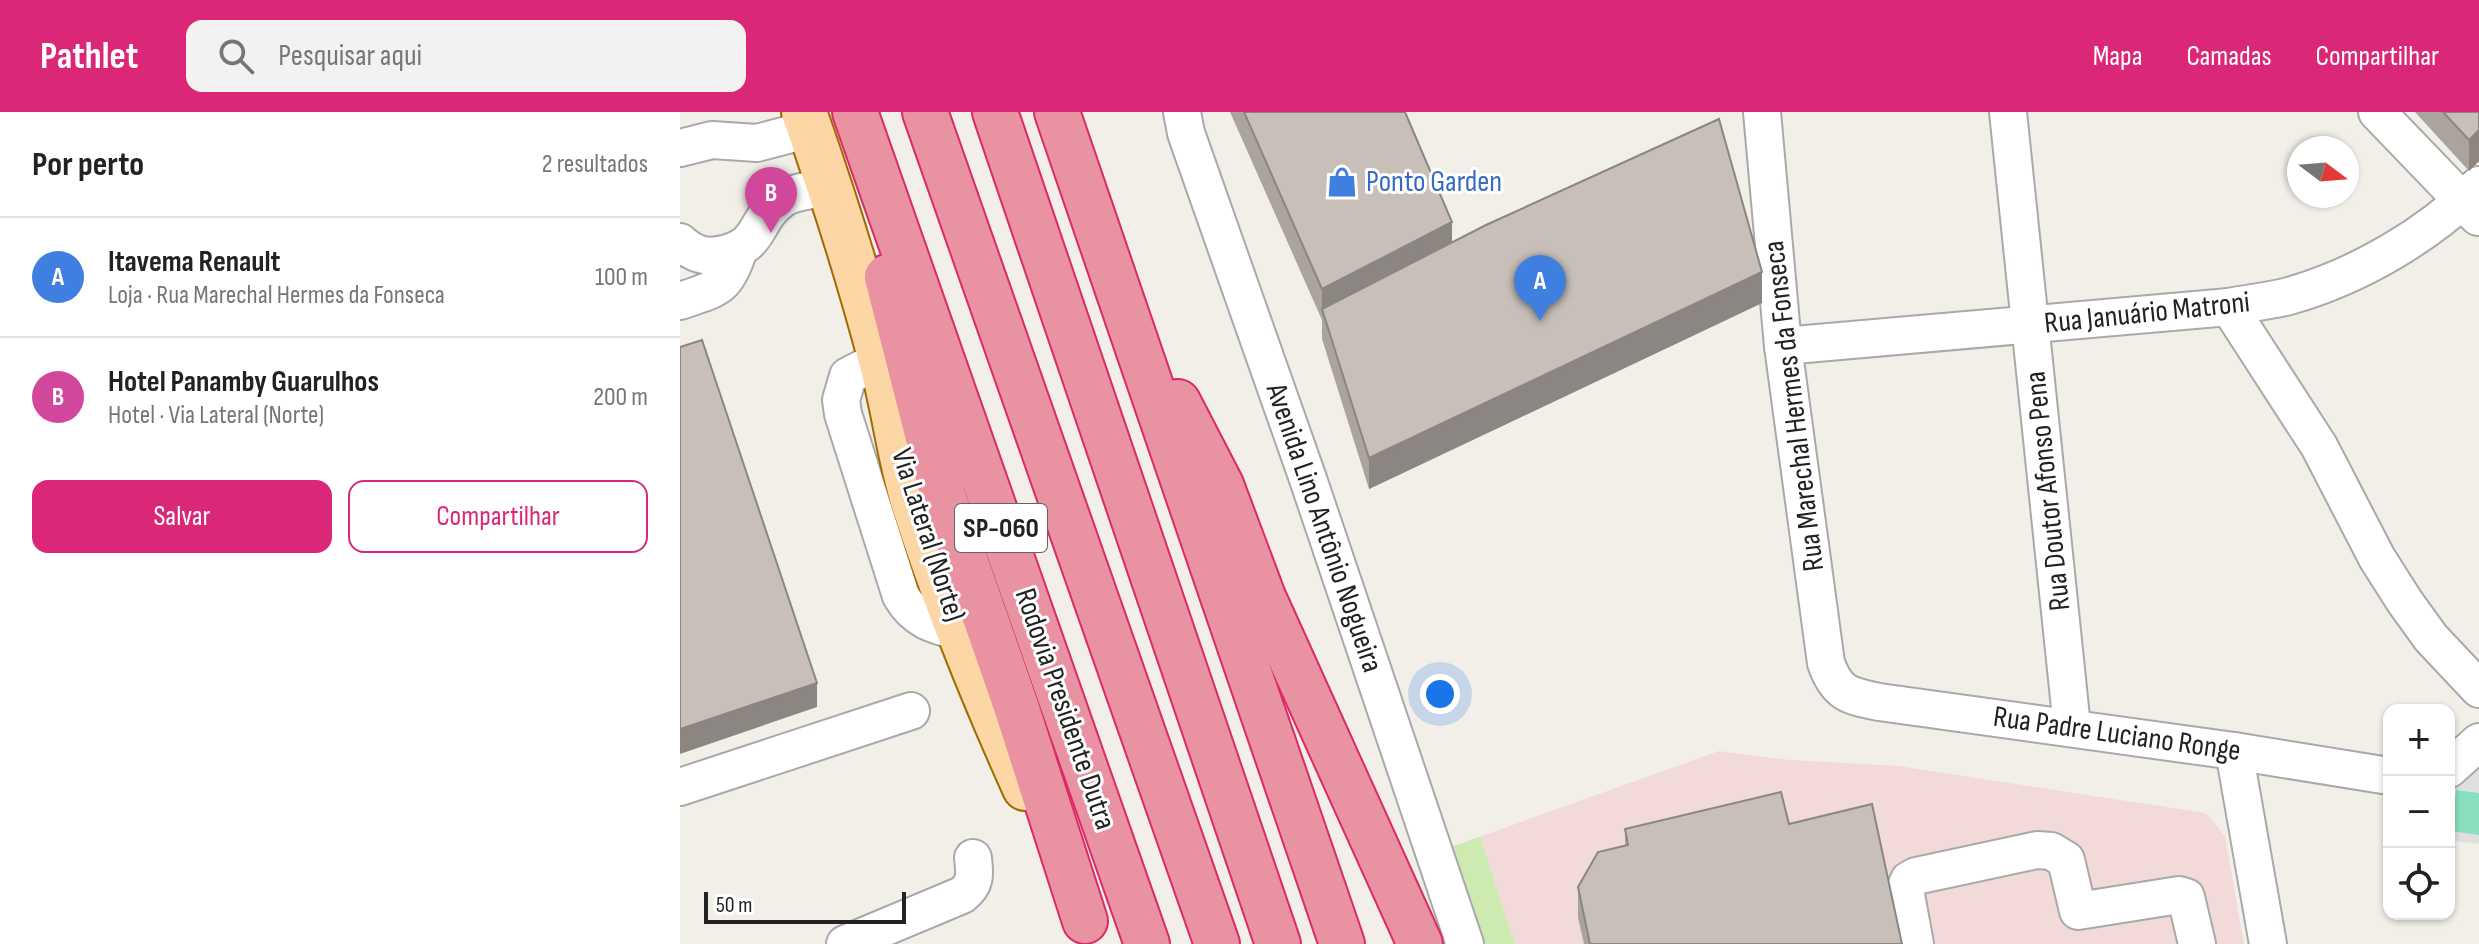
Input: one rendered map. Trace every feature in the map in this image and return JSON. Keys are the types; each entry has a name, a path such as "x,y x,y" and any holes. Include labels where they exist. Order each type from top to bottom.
{"highway":[{"name":"Rodovia Presidente Dutra","path":"855,112 1147,944"},
{"name":"SP-060","path":"925,112 1217,944"},
{"path":"995,112 1278,944"},
{"path":"1057,112 1342,944"},
{"path":"819,118 1089,932"},
{"path":"1128,323 1167,382 1221,485 1263,597 1420,944"},
{"path":"1059,692 1098,730 1175,944"}],"main road":[{"name":"Via Lateral (Norte)","path":"819,118 829,188 881,359 903,466 930,553 958,631 1089,932"}],"street":[{"name":"Avenida Lino Antônio Nogueira","path":"1182,112 1186,133 1308,479 1465,944"},
{"name":"Rua Marechal Hermes da Fonseca","path":"1762,112 1783,346 1826,663 1832,679 1845,694"},
{"name":"Rua Doutor Afonso Pena","path":"2008,112 2072,727"},
{"path":"2377,112 2473,201"},
{"path":"680,148 712,140 757,143 819,118"},
{"path":"680,242 702,256 738,252 747,245 777,202 787,195 829,188"},
{"name":"Rua Januário Matroni","path":"1783,346 2229,307 2288,296 2349,275 2473,201"},
{"path":"680,301 717,288 728,279 738,252"},
{"path":"2229,307 2319,446 2377,558 2405,602 2431,638 2479,689"},
{"name":"Rua Padre Luciano Ronge","path":"1845,694 1879,702 2072,727 2383,775"},
{"path":"680,787 911,711"},
{"path":"2455,764 2479,742"},
{"path":"2234,751 2268,944"},
{"path":"1915,944 1905,889 1912,878 2037,850 2051,851 2066,860 2078,911 2179,895 2186,897 2197,944"},
{"path":"845,944 962,895 971,888 975,876 973,858"}],"shaded area":[{"path":"1719,751 1791,760 1898,766 2206,813 2225,836 2244,944 1485,944 1451,847"},
{"path":"2479,763 2479,844 2455,841 2455,786"}],"green space":[{"path":"2456,790 2479,793 2479,835 2455,832"},
{"path":"1480,837 1515,944 1483,944 1451,847"}],"building":[{"name":"Ponto Garden","path":"1244,112 1405,112 1452,222 1322,289"},
{"path":"2443,112 2479,112 2479,130 2469,140"},
{"path":"1719,119 1762,272 1369,458 1322,309 1486,225"},
{"path":"702,340 817,683 680,729 680,347"},
{"path":"1781,792 1789,824 1872,804 1902,944 1590,944 1578,887 1598,852 1628,845 1625,829"}],"place":[{"name":"Ponto Garden","path":"1342,182"},
{"name":"Hotel Panamby Guarulhos","path":"771,233"},
{"name":"Itavema Renault","path":"1540,321"}]}
